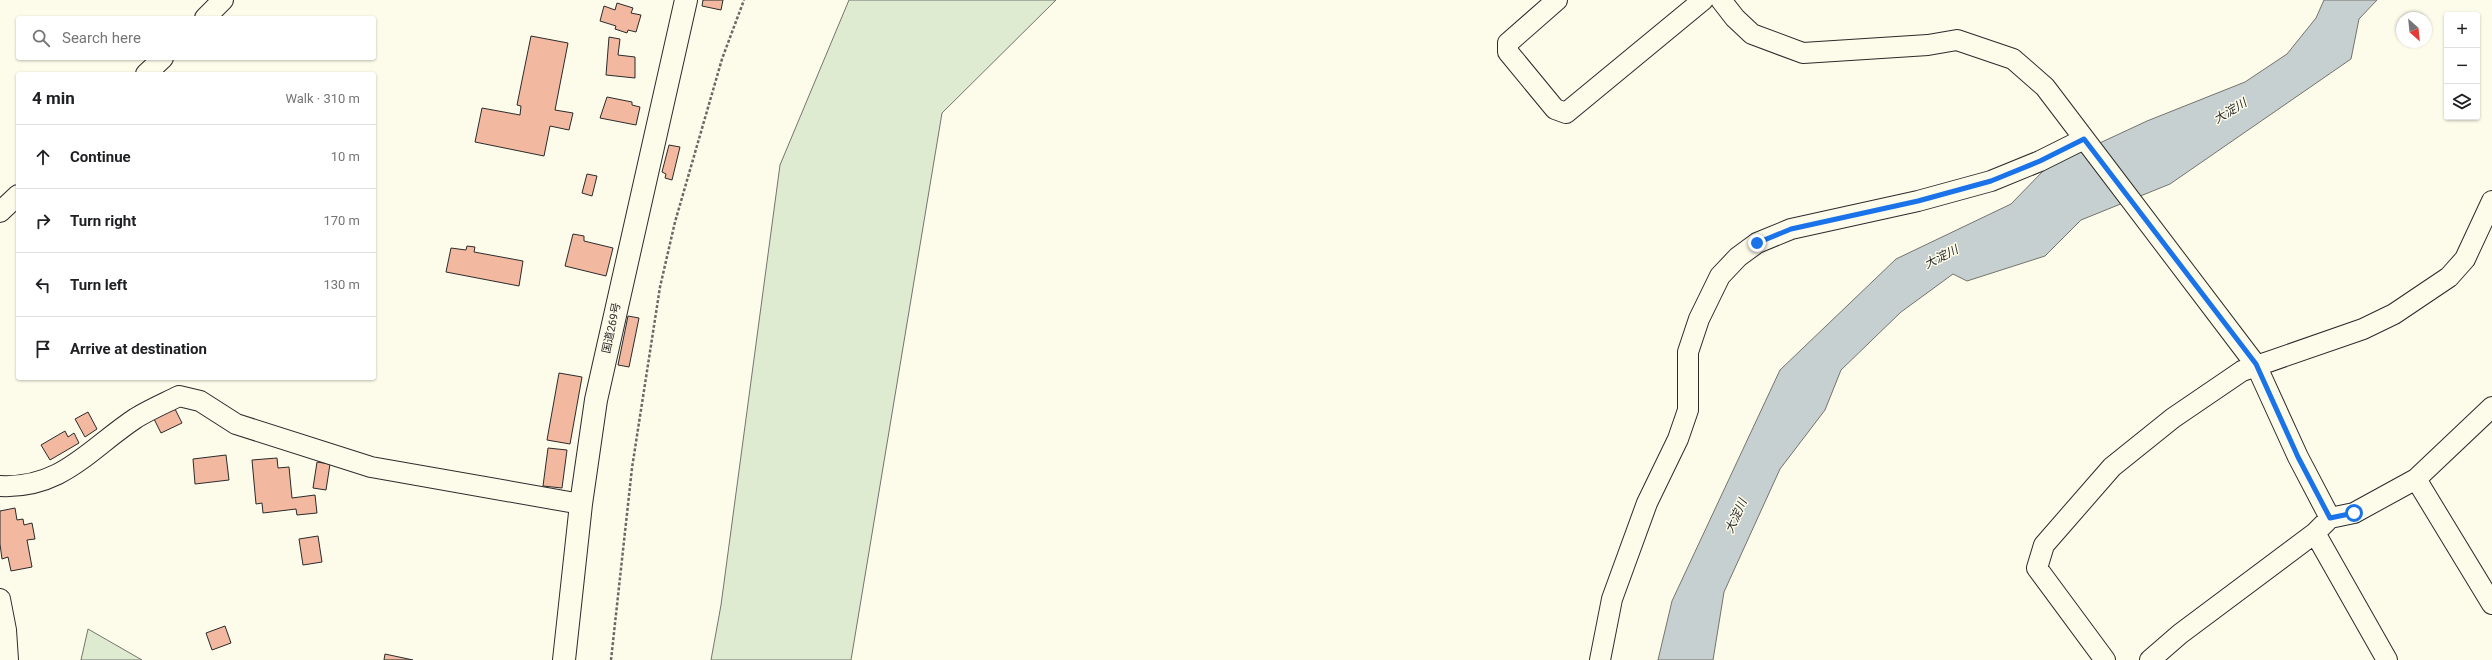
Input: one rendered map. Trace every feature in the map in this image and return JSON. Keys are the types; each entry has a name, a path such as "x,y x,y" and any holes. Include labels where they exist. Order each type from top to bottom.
{"highway":[{"name":"国道269号","path":"564,660 581,504 596,400 686,0"}],"street":[{"path":"207,16 224,0"},
{"path":"1557,0 1508,43 1508,52 1555,109 1566,113 1703,0"},
{"path":"1720,0 1735,18 1752,34 1803,53 1928,45 1957,40 2012,59 2045,87 2256,364 2298,457 2330,518"},
{"path":"148,72 161,60"},
{"path":"1600,660 1612,598 1647,504 1678,439 1688,410 1688,352 1699,319 1720,276 1738,257 1757,243 1791,229 1918,201 1991,181 2040,161 2084,139"},
{"path":"0,212 16,197"},
{"path":"2105,660 2037,568 2044,545 2112,467 2173,418 2242,371 2256,364 2362,329 2394,314 2449,277 2465,259 2492,201"},
{"path":"0,486 15,487 40,483 60,475 137,418 179,396 200,401 236,424 371,467 581,504"},
{"path":"2150,660 2180,634 2315,533 2330,518 2354,513 2416,479 2492,407"},
{"path":"2416,479 2492,604"},
{"path":"2315,533 2387,660"},
{"path":"0,599 6,630 8,660"}],"path":[{"path":"611,660 632,468 660,287 675,222 722,59 744,0"}],"green space":[{"path":"849,0 1056,0 942,113 851,660 711,660 721,605 780,165"},
{"path":"88,629 142,660 81,660"}],"water":[{"name":"大淀川","path":"2324,0 2377,0 2359,19 2351,59 2170,184 2081,220 2045,256 1967,281 1953,274 1901,312 1841,370 1825,410 1780,469 1724,592 1713,660 1658,660 1672,601 1780,370 1896,259 2011,204 2046,168 2147,121 2245,82 2287,54 2316,18"}],"building":[{"path":"703,0 723,0 721,10 702,6"},
{"path":"617,3 633,8 631,13 641,15 636,32 628,30 627,33 615,29 616,26 600,21 604,6 615,10"},
{"path":"531,36 568,43 555,110 573,113 569,130 550,126 544,156 475,142 482,108 520,115 521,106 517,105"},
{"path":"609,37 620,39 618,55 635,57 635,78 606,75"},
{"path":"607,97 632,102 632,105 640,107 636,125 600,118"},
{"path":"669,145 680,147 672,180 665,178 666,174 662,172"},
{"path":"587,174 597,176 592,196 582,193"},
{"path":"573,234 584,236 584,241 613,248 606,276 565,266"},
{"path":"467,246 475,247 474,252 523,261 519,286 446,272 451,248 466,250"},
{"path":"628,316 639,318 629,367 618,365"},
{"path":"559,373 582,377 570,444 547,440"},
{"path":"175,409 182,423 161,433 154,419"},
{"path":"88,412 97,429 85,437 75,419"},
{"path":"65,431 68,437 74,433 79,443 50,460 41,445"},
{"path":"548,448 567,450 562,488 543,486"},
{"path":"226,455 229,480 195,484 193,459"},
{"path":"277,458 278,468 289,467 292,498 315,495 317,513 297,515 296,509 263,513 262,503 256,504 252,460"},
{"path":"317,462 330,464 326,490 313,488"},
{"path":"15,508 17,520 23,519 24,525 32,523 35,539 27,540 32,567 11,571 8,557 2,559 0,544 0,511"},
{"path":"318,536 322,562 303,565 299,539"},
{"path":"225,626 231,643 212,650 206,633"},
{"path":"385,654 413,660 384,660"}],"route":[{"path":"1757,243 1791,229 1918,201 1991,181 2040,161 2084,139 2256,364 2298,457 2330,518 2354,513"}]}
